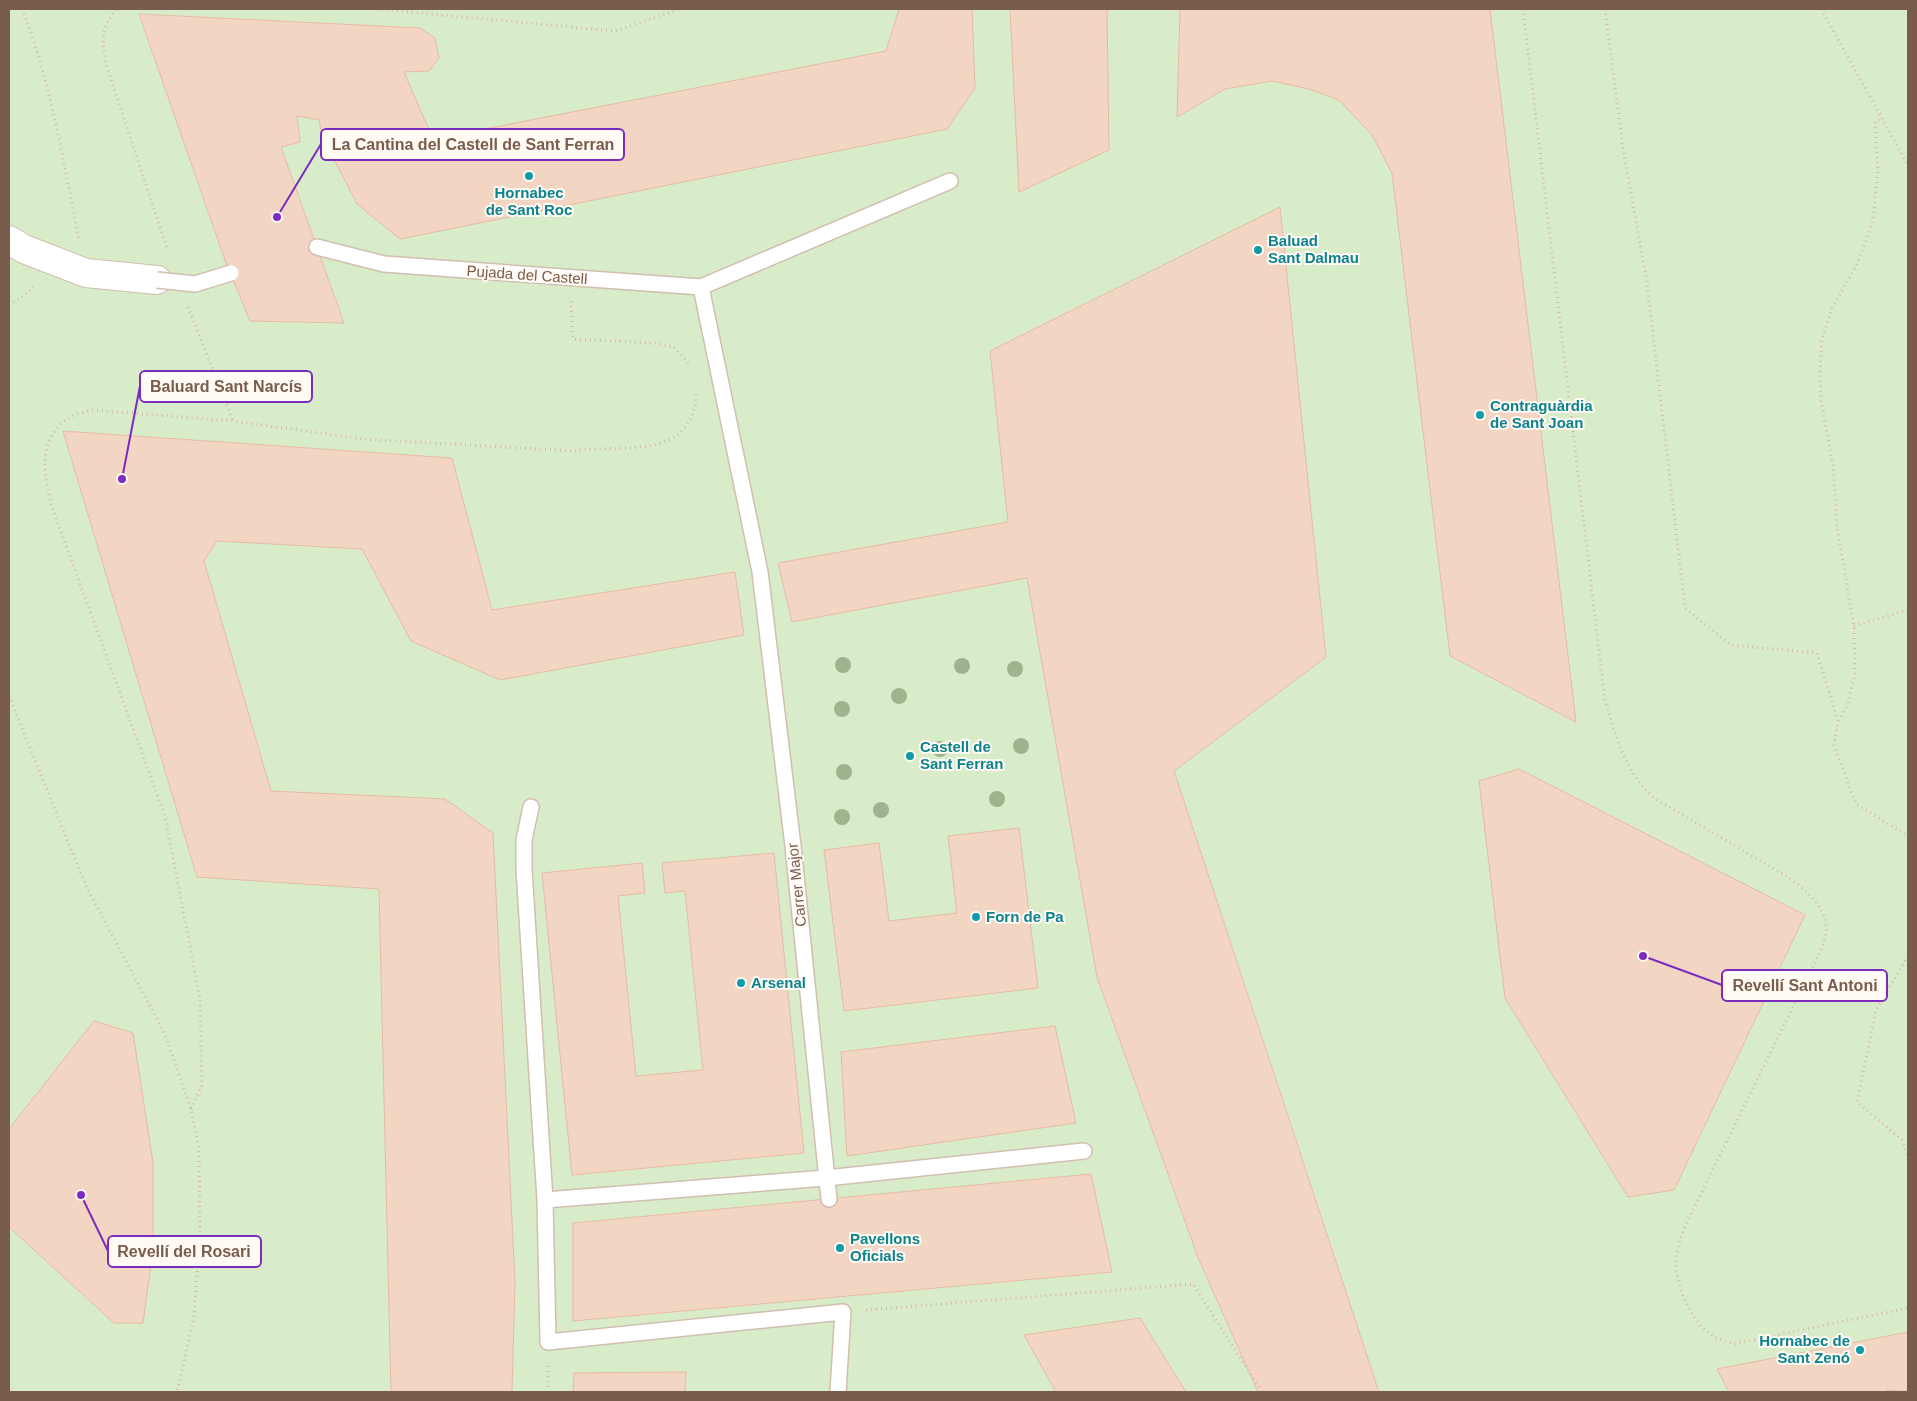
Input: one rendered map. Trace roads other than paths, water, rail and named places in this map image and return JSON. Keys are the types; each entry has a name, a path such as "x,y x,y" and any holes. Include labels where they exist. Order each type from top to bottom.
{"street":[{"path":"9,240 24,249 86,273 157,280"}],"lane":[{"path":"701,287 950,181"},
{"name":"Pujada del Castell","path":"317,247 384,264 701,287"},
{"path":"157,280 195,284 231,273"},
{"name":"Carrer Major","path":"701,287 760,572 793,846 829,1199"},
{"path":"531,807 524,840 524,869 546,1200 548,1342 842,1305 838,1392"},
{"path":"546,1200 826,1178 1084,1151"}],"place":[{"name":"Hornabec de Sant Roc","path":"529,176"},
{"name":"La Cantina del Castell de Sant Ferran","path":"277,217"},
{"name":"Baluad Sant Dalmau","path":"1258,250"},
{"name":"Contraguàrdia de Sant Joan","path":"1480,415"},
{"name":"Baluard Sant Narcís","path":"122,479"},
{"name":"Castell de Sant Ferran","path":"910,756"},
{"name":"Forn de Pa","path":"976,917"},
{"name":"Revellí Sant Antoni","path":"1643,956"},
{"name":"Arsenal","path":"741,983"},
{"name":"Revellí del Rosari","path":"81,1195"},
{"name":"Pavellons Oficials","path":"840,1248"},
{"name":"Hornabec de Sant Zenó","path":"1860,1350"}]}
